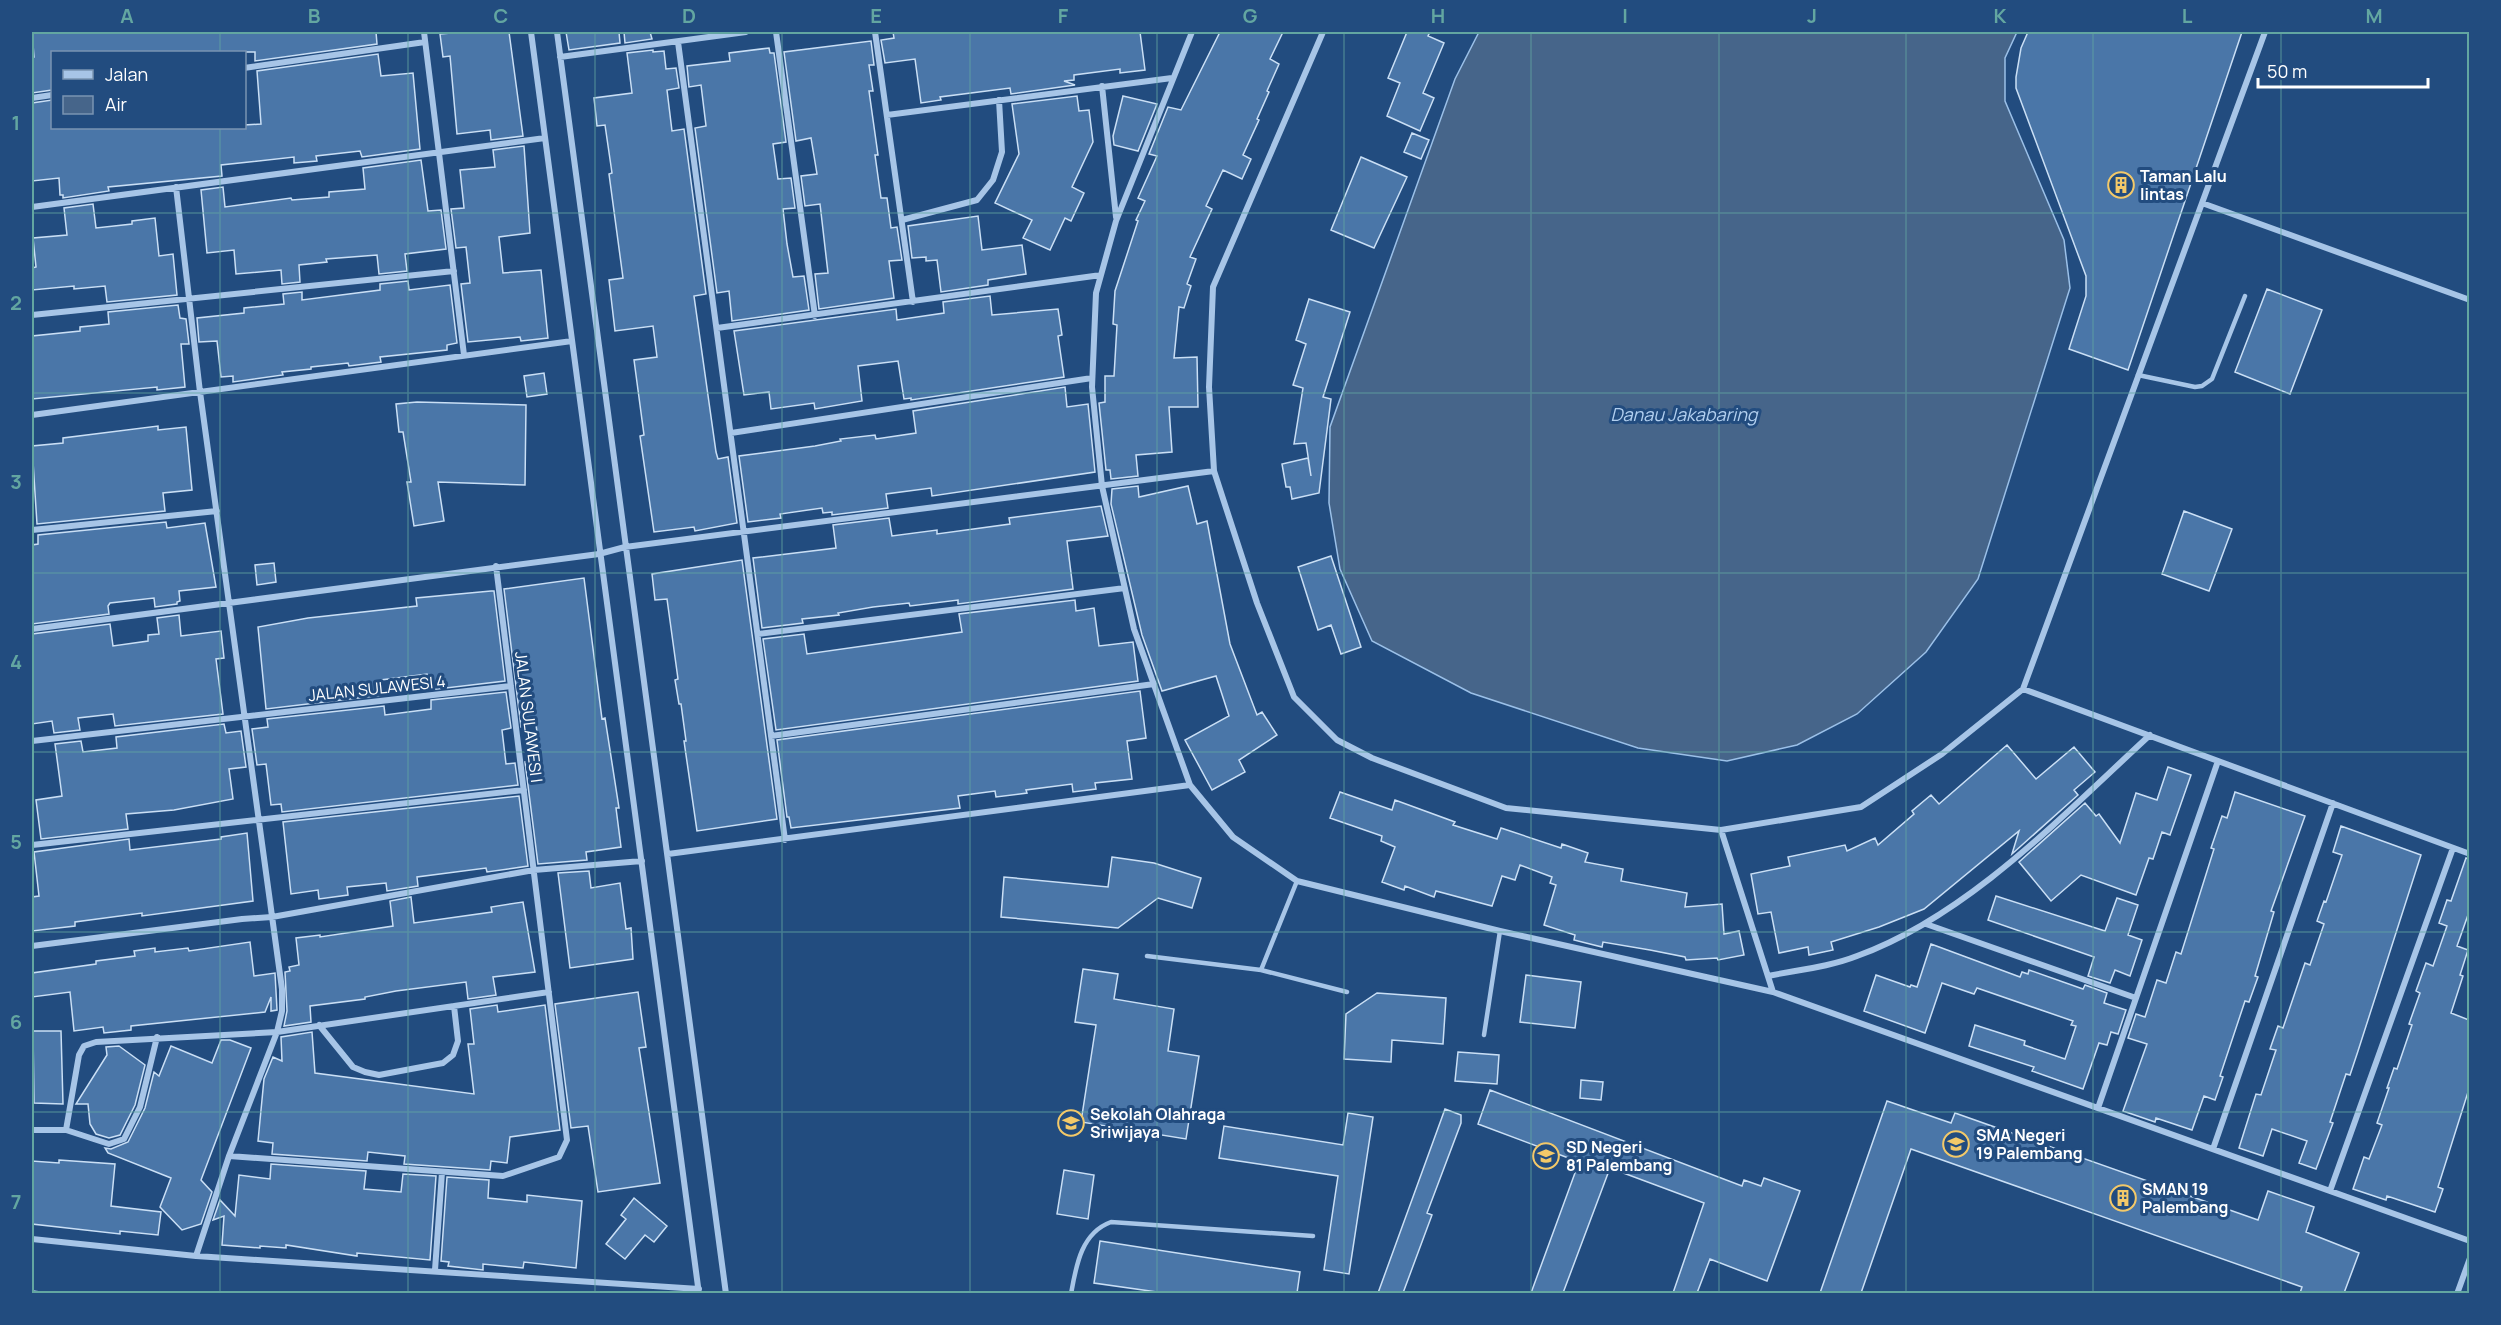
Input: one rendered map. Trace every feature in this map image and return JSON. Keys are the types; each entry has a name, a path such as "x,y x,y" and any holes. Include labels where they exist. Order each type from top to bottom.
{"street":[{"path":"424,32 464,355"},
{"path":"32,1239 196,1256 435,1270 699,1291 531,32"},
{"path":"557,32 726,1293"},
{"path":"560,57 746,32"},
{"path":"776,32 815,316"},
{"path":"875,32 913,302"},
{"path":"1192,32 1116,221 1096,293 1092,378 1102,486 1134,629 1190,785 1233,837 1297,881 1500,931 1773,992 2469,1241"},
{"path":"1323,32 1213,287 1209,387 1214,471 1257,603 1294,697 1336,740 1372,758 1506,808 1721,830 1861,807 1942,754 2023,688 2265,32"},
{"path":"246,68 425,42"},
{"path":"678,42 785,840"},
{"path":"887,115 1172,78"},
{"path":"1102,87 1116,221"},
{"path":"32,98 51,95"},
{"path":"902,220 977,200 993,180 1002,152 999,100"},
{"path":"32,207 545,138"},
{"path":"176,187 200,392 282,989 282,1011 277,1032 229,1156 196,1256"},
{"path":"2202,203 2469,300"},
{"path":"32,315 454,272"},
{"path":"717,328 1101,275"},
{"path":"32,416 572,341"},
{"path":"731,433 1092,378"},
{"path":"32,629 599,554 625,547 1214,471"},
{"path":"32,530 217,511"},
{"name":"JALAN SULAWESI I","path":"229,1156 503,1176 559,1157 567,1140 496,566"},
{"path":"758,634 1125,588"},
{"path":"771,736 1154,684"},
{"name":"JALAN SULAWESI 4","path":"32,741 511,686"},
{"path":"2023,688 2469,854"},
{"path":"1768,976 1856,957 1926,924 2001,870 2150,735"},
{"path":"2098,1108 2218,761"},
{"path":"668,854 1190,785"},
{"path":"32,845 524,790"},
{"path":"2213,1149 2333,803"},
{"path":"1721,830 1773,992"},
{"path":"2330,1191 2453,848"},
{"path":"32,946 272,917 534,870 642,861"},
{"path":"1926,924 2136,998"},
{"path":"66,1130 79,1055 84,1046 96,1042 277,1032 549,992"},
{"path":"319,1025 353,1067 379,1075 443,1063 453,1055 458,1041 454,1006"},
{"path":"32,1130 66,1130 109,1144 124,1139 140,1107 157,1037"},
{"path":"435,1270 442,1172"},
{"path":"2457,1293 2469,1258"},
{"path":"32,1293 38,1293"}],"lane":[{"path":"2138,375 2195,387 2202,386 2212,379 2245,296"},
{"path":"1261,970 1297,881"},
{"path":"1484,1035 1500,931"},
{"path":"1147,956 1261,970 1347,992"},
{"path":"1071,1293 1084,1244 1093,1233 1111,1222 1313,1236"}],"water":[{"name":"Danau Jakabaring","path":"1479,32 2017,32 2005,58 2005,101 2064,240 2070,288 1978,579 1926,652 1857,714 1797,745 1727,761 1638,748 1471,693 1372,641 1340,569 1329,503 1330,427 1455,79"}],"building":[{"path":"32,32 376,32 377,44 255,61 255,52 246,51 51,51 51,90 32,93 32,57 34,57"},
{"path":"509,32 523,136 491,140 490,130 457,134 450,56 443,57 440,34"},
{"path":"566,32 619,32 620,43 569,50"},
{"path":"624,32 650,32 652,39 625,43"},
{"path":"893,32 1140,32 1145,70 1120,73 1120,69 1074,75 1074,80 1064,81 1075,85 1011,94 1010,88 940,97 941,100 921,103 915,59 885,63 881,40 894,38"},
{"path":"1220,32 1283,32 1270,59 1279,64 1257,119 1259,120 1243,155 1251,159 1242,179 1223,170 1206,206 1212,209 1190,257 1196,259 1187,284 1191,286 1184,308 1179,307 1174,358 1197,357 1198,407 1169,407 1172,452 1136,455 1138,476 1111,479 1110,470 1106,470 1099,403 1105,402 1105,376 1114,376 1117,325 1113,324 1115,291 1138,221 1136,220 1145,201 1138,198 1157,156 1149,154 1168,107 1181,110"},
{"path":"1407,32 1430,32 1428,36 1444,43 1423,93 1434,98 1420,131 1387,116 1400,83 1388,78"},
{"name":"Taman Lalu lintas","path":"2028,32 2242,32 2128,370 2069,349 2086,296 2086,276 2016,88 2021,48"},
{"path":"871,41 874,65 869,65 873,91 869,91 878,155 875,155 881,198 887,198 891,228 897,227 902,260 889,261 894,298 819,309 815,274 828,273 820,204 805,206 801,176 817,174 811,138 796,141 784,52"},
{"path":"769,48 770,53 774,53 786,142 773,144 778,179 791,178 795,208 783,209 787,244 793,277 804,276 809,310 732,321 729,291 717,293 695,128 706,126 701,85 689,87 687,66 730,61 729,53"},
{"path":"653,50 653,52 664,51 666,69 676,68 679,88 667,90 672,131 684,129 706,294 694,296 716,452 718,459 728,457 737,523 695,531 694,527 654,532 640,436 644,435 634,360 657,357 653,326 615,331 609,280 623,278 605,125 597,126 594,98 632,93 627,53"},
{"path":"378,54 381,76 413,73 420,149 362,157 360,151 316,156 317,161 294,163 294,157 221,165 222,176 108,187 109,191 63,198 63,195 60,195 59,178 32,181 32,103 51,100 51,129 246,129 246,125 261,124 257,71"},
{"path":"1077,96 1079,111 1089,110 1093,142 1072,187 1084,193 1071,221 1065,218 1050,250 1023,238 1032,220 995,203 1019,154 1012,104"},
{"path":"1123,96 1157,104 1138,151 1114,145 1113,136"},
{"path":"1412,133 1429,140 1421,159 1404,152"},
{"path":"524,146 530,233 499,237 503,273 541,270 548,338 521,341 520,337 468,342 461,284 470,283 466,247 456,248 451,209 464,208 460,170 495,167 493,150"},
{"path":"1361,157 1407,177 1374,248 1331,230"},
{"path":"421,160 428,211 441,210 446,249 405,254 407,271 379,274 377,255 326,259 327,262 299,265 300,282 282,284 281,270 236,274 234,250 207,253 201,190 223,187 225,207 291,198 292,200 329,197 329,192 365,189 363,168"},
{"path":"93,204 96,228 132,224 132,221 155,218 159,256 173,254 177,295 107,302 105,286 32,290 32,268 36,267 33,238 67,235 64,208"},
{"path":"978,216 982,250 1022,245 1026,274 988,280 988,285 941,292 937,260 926,261 926,257 912,258 908,226"},
{"path":"408,281 409,290 450,285 457,343 447,345 447,350 380,357 381,362 349,366 348,363 311,367 311,369 282,372 283,375 233,382 233,376 221,377 217,341 199,342 197,318 244,313 244,308 284,304 283,294 302,292 302,300 380,290 380,284"},
{"path":"2267,289 2322,310 2290,394 2235,372"},
{"path":"990,296 992,315 1058,309 1062,335 1058,336 1064,377 911,400 911,398 904,399 898,361 858,366 862,401 815,409 814,403 771,409 769,392 744,395 734,331 896,309 897,320 944,313 943,302"},
{"path":"1309,299 1350,312 1323,397 1331,399 1319,493 1292,499 1290,487 1286,487 1282,464 1308,458 1311,476 1306,443 1294,444 1303,388 1293,385 1306,344 1296,340"},
{"path":"178,305 180,318 186,319 189,344 181,344 185,387 157,390 157,387 32,399 32,336 80,331 80,327 109,324 108,312"},
{"path":"544,373 547,394 527,397 524,376"},
{"path":"1065,387 1067,407 1088,404 1095,472 932,496 931,488 886,494 888,508 832,515 832,512 823,513 822,508 780,514 781,518 748,522 739,456 815,446 841,441 840,439 875,435 876,439 916,433 913,411"},
{"path":"417,402 526,405 525,485 438,482 444,521 414,526 407,482 411,482 403,432 399,432 396,404"},
{"path":"158,426 158,430 186,427 192,490 163,493 165,511 37,524 32,446 63,443 63,438"},
{"path":"1138,486 1139,497 1188,486 1197,524 1207,521 1230,644 1257,715 1262,712 1277,735 1239,760 1245,772 1212,790 1185,740 1229,716 1216,676 1162,691 1142,635 1111,504 1112,489"},
{"path":"1101,506 1108,536 1067,541 1073,589 958,604 958,600 910,606 909,603 873,607 838,613 839,615 802,619 803,623 762,628 753,558 836,548 833,525 889,518 892,536 937,530 937,534 1010,524 1009,518"},
{"path":"2184,511 2232,529 2209,591 2162,574"},
{"path":"166,522 167,528 205,523 216,587 179,591 180,601 177,604 155,607 154,598 110,603 109,614 32,624 32,545 38,544 38,535"},
{"path":"1331,556 1361,647 1341,654 1331,625 1318,630 1298,567"},
{"path":"742,560 777,819 697,831 681,704 679,704 675,680 678,679 667,599 655,600 652,574"},
{"path":"274,563 276,582 257,585 255,565"},
{"path":"584,578 602,719 605,718 619,808 616,808 621,847 586,852 587,860 538,864 525,762 541,760 536,725 521,727 504,589"},
{"path":"494,591 505,681 429,690 427,674 381,680 383,695 266,709 258,627 308,618 417,606 416,598"},
{"path":"1075,600 1076,611 1094,608 1099,646 1133,642 1138,681 776,730 763,639 804,634 807,654 962,632 959,614"},
{"path":"179,615 181,636 221,631 224,658 216,659 223,714 115,726 113,714 78,718 80,730 54,733 52,721 32,724 32,634 110,624 113,646 148,641 148,635 159,634 157,618"},
{"path":"1140,691 1146,738 1127,741 1132,779 1095,783 1096,789 1073,792 1072,784 1026,790 1027,793 996,797 995,791 958,796 960,808 791,828 789,817 787,817 777,740"},
{"path":"506,692 511,728 502,730 506,764 515,763 518,785 282,812 281,804 271,805 266,764 257,765 252,729 268,727 267,719 384,706 385,715 431,709 431,700"},
{"path":"224,724 226,733 241,731 246,767 229,769 233,799 174,810 126,814 128,829 41,839 36,800 62,796 55,744 81,741 83,752 117,748 116,737"},
{"path":"2007,745 2036,779 2074,747 2095,772 2074,790 2078,795 2012,854 2019,831 1924,909 1879,927 1831,942 1833,950 1809,955 1808,947 1779,953 1771,912 1758,914 1751,874 1790,866 1788,857 1845,845 1847,851 1875,838 1878,845 1914,814 1912,811 1931,795 1939,804"},
{"path":"2168,767 2191,775 2170,835 2162,832 2153,859 2149,858 2136,895 2081,875 2051,901 2019,862 2085,803 2096,816 2099,814 2120,843 2136,793 2157,800"},
{"path":"1340,792 1392,810 1395,800 1455,822 1453,825 1497,839 1501,828 1561,848 1562,844 1588,853 1585,862 1623,869 1621,881 1687,893 1685,907 1722,904 1724,934 1739,931 1744,955 1718,960 1717,958 1686,960 1685,957 1650,950 1603,942 1602,947 1574,940 1575,935 1544,925 1556,885 1550,883 1552,877 1520,865 1515,880 1502,876 1492,906 1436,891 1434,897 1405,886 1404,890 1382,882 1395,847 1381,841 1382,836 1330,818"},
{"path":"2235,792 2305,816 2271,911 2274,912 2255,976 2258,977 2249,1002 2245,1001 2220,1076 2223,1077 2215,1100 2204,1096 2192,1130 2156,1118 2155,1122 2123,1111 2147,1044 2128,1038 2136,1014 2145,1017 2157,980 2166,983 2176,952 2181,954 2214,849 2211,848 2222,816 2227,818"},
{"path":"519,796 528,866 487,872 486,868 417,877 418,886 387,891 386,883 347,887 348,895 319,899 318,890 291,894 283,822"},
{"path":"2341,826 2421,855 2350,1075 2346,1074 2330,1122 2333,1123 2316,1169 2299,1163 2307,1141 2272,1129 2263,1156 2239,1148 2256,1094 2261,1095 2276,1050 2270,1049 2278,1026 2283,1028 2305,963 2310,965 2324,924 2317,921 2342,855 2333,852"},
{"path":"247,833 253,901 142,916 142,913 75,922 75,926 32,931 32,897 39,896 34,852 129,839 130,850 221,839 221,837"},
{"path":"1112,857 1154,863 1201,878 1192,908 1158,898 1118,928 1001,917 1004,877 1108,887"},
{"path":"2466,858 2469,859 2469,912 2457,946 2468,950 2460,975 2463,976 2451,1013 2469,1020 2469,1089 2438,1187 2443,1189 2435,1212 2387,1196 2386,1200 2353,1189 2364,1157 2369,1159 2382,1125 2377,1123 2394,1068 2397,1069 2412,1025 2409,1024 2420,993 2416,991 2426,963 2433,966 2447,926 2439,923 2447,900 2451,901"},
{"path":"589,871 591,888 620,883 626,929 631,928 633,959 570,968 558,873"},
{"path":"1996,896 2105,931 2117,898 2138,905 2128,935 2142,940 2130,976 2115,970 2110,983 2088,976 2094,957 1988,920"},
{"path":"411,897 414,923 492,912 491,907 523,902 535,972 493,977 496,995 468,999 466,982 396,991 365,997 365,999 310,1006 311,1022 284,1026 287,1011 285,972 290,971 289,967 299,965 296,938 320,935 320,937 393,926 390,901"},
{"path":"250,942 254,976 275,973 277,1010 271,1011 271,997 265,1012 131,1026 131,1030 104,1033 103,1027 74,1031 70,992 32,997 32,973 96,964 96,961 135,956 134,951 155,948 155,952 188,948 189,951"},
{"path":"1931,944 2020,977 2022,972 2028,974 2029,970 2083,989 2085,985 2107,993 2104,1003 2126,1010 2118,1034 2111,1032 2107,1045 2099,1043 2083,1089 2032,1071 2034,1067 1969,1046 1975,1025 2025,1041 2024,1045 2065,1059 2076,1026 2071,1025 2073,1021 1977,988 1974,994 1942,983 1925,1033 1864,1011 1876,975 1910,987 1911,985 1917,987"},
{"path":"1083,969 1118,974 1114,999 1174,1009 1168,1051 1199,1056 1186,1139 1081,1122 1096,1025 1075,1022"},
{"path":"1526,975 1581,982 1575,1028 1520,1022"},
{"path":"638,992 646,1047 639,1048 660,1183 598,1192 588,1126 571,1128 555,1004"},
{"path":"1377,993 1446,998 1443,1044 1392,1040 1391,1062 1344,1059 1346,1014"},
{"path":"497,1005 498,1012 545,1005 560,1130 510,1137 507,1163 491,1161 490,1170 404,1164 405,1156 368,1152 367,1161 272,1154 273,1143 258,1141 264,1079 273,1057 282,1061 281,1037 312,1032 315,1073 474,1094 468,1044 474,1044 470,1009"},
{"path":"33,1031 61,1031 63,1104 34,1103"},
{"path":"221,1040 230,1040 251,1048 201,1180 212,1192 201,1224 182,1230 160,1207 171,1178 108,1153 105,1148 111,1149 128,1142 145,1108 154,1072 159,1076 171,1046 212,1063"},
{"path":"119,1046 145,1065 135,1105 120,1135 109,1138 96,1134 90,1124 88,1104 76,1104 107,1055 106,1047"},
{"path":"1458,1052 1499,1055 1497,1084 1455,1081"},
{"path":"1581,1080 1603,1082 1601,1100 1580,1098"},
{"path":"1490,1090 1742,1186 1744,1180 1761,1186 1764,1178 1800,1191 1767,1281 1710,1259 1697,1293 1673,1293 1704,1203 1610,1168 1563,1293 1531,1293 1579,1162 1478,1124"},
{"path":"1887,1101 1951,1123 1955,1113 2258,1220 2268,1191 2314,1207 2306,1232 2359,1253 2344,1293 2300,1293 2302,1287 1911,1149 1861,1293 1820,1293"},
{"path":"1445,1109 1461,1115 1461,1123 1427,1213 1432,1215 1403,1293 1378,1293"},
{"path":"1348,1113 1373,1117 1349,1274 1324,1270 1338,1176 1219,1158 1224,1126 1343,1145"},
{"path":"59,1160 115,1164 111,1206 161,1212 158,1235 120,1231 120,1234 32,1224 32,1161 59,1163"},
{"path":"271,1164 366,1171 364,1189 401,1192 403,1174 436,1176 430,1260 357,1253 357,1256 286,1245 286,1248 260,1246 260,1248 222,1245 224,1216 213,1220 220,1200 235,1216 239,1175 270,1179"},
{"path":"1064,1170 1094,1175 1088,1219 1057,1214"},
{"path":"447,1177 489,1180 488,1198 527,1202 527,1195 582,1201 576,1268 524,1262 523,1268 483,1264 483,1270 448,1266 449,1262 441,1261"},
{"path":"634,1198 667,1226 654,1242 645,1235 625,1259 606,1244 626,1219 621,1215"},
{"path":"1100,1241 1300,1272 1297,1293 1164,1293 1094,1283"}],"place":[{"name":"Taman Lalu lintas","path":"2121,185"},
{"name":"Sekolah Olahraga Sriwijaya","path":"1071,1123"},
{"name":"SMA Negeri 19 Palembang","path":"1956,1144"},
{"name":"SD Negeri 81 Palembang","path":"1546,1156"},
{"name":"SMAN 19 Palembang","path":"2123,1198"}]}
